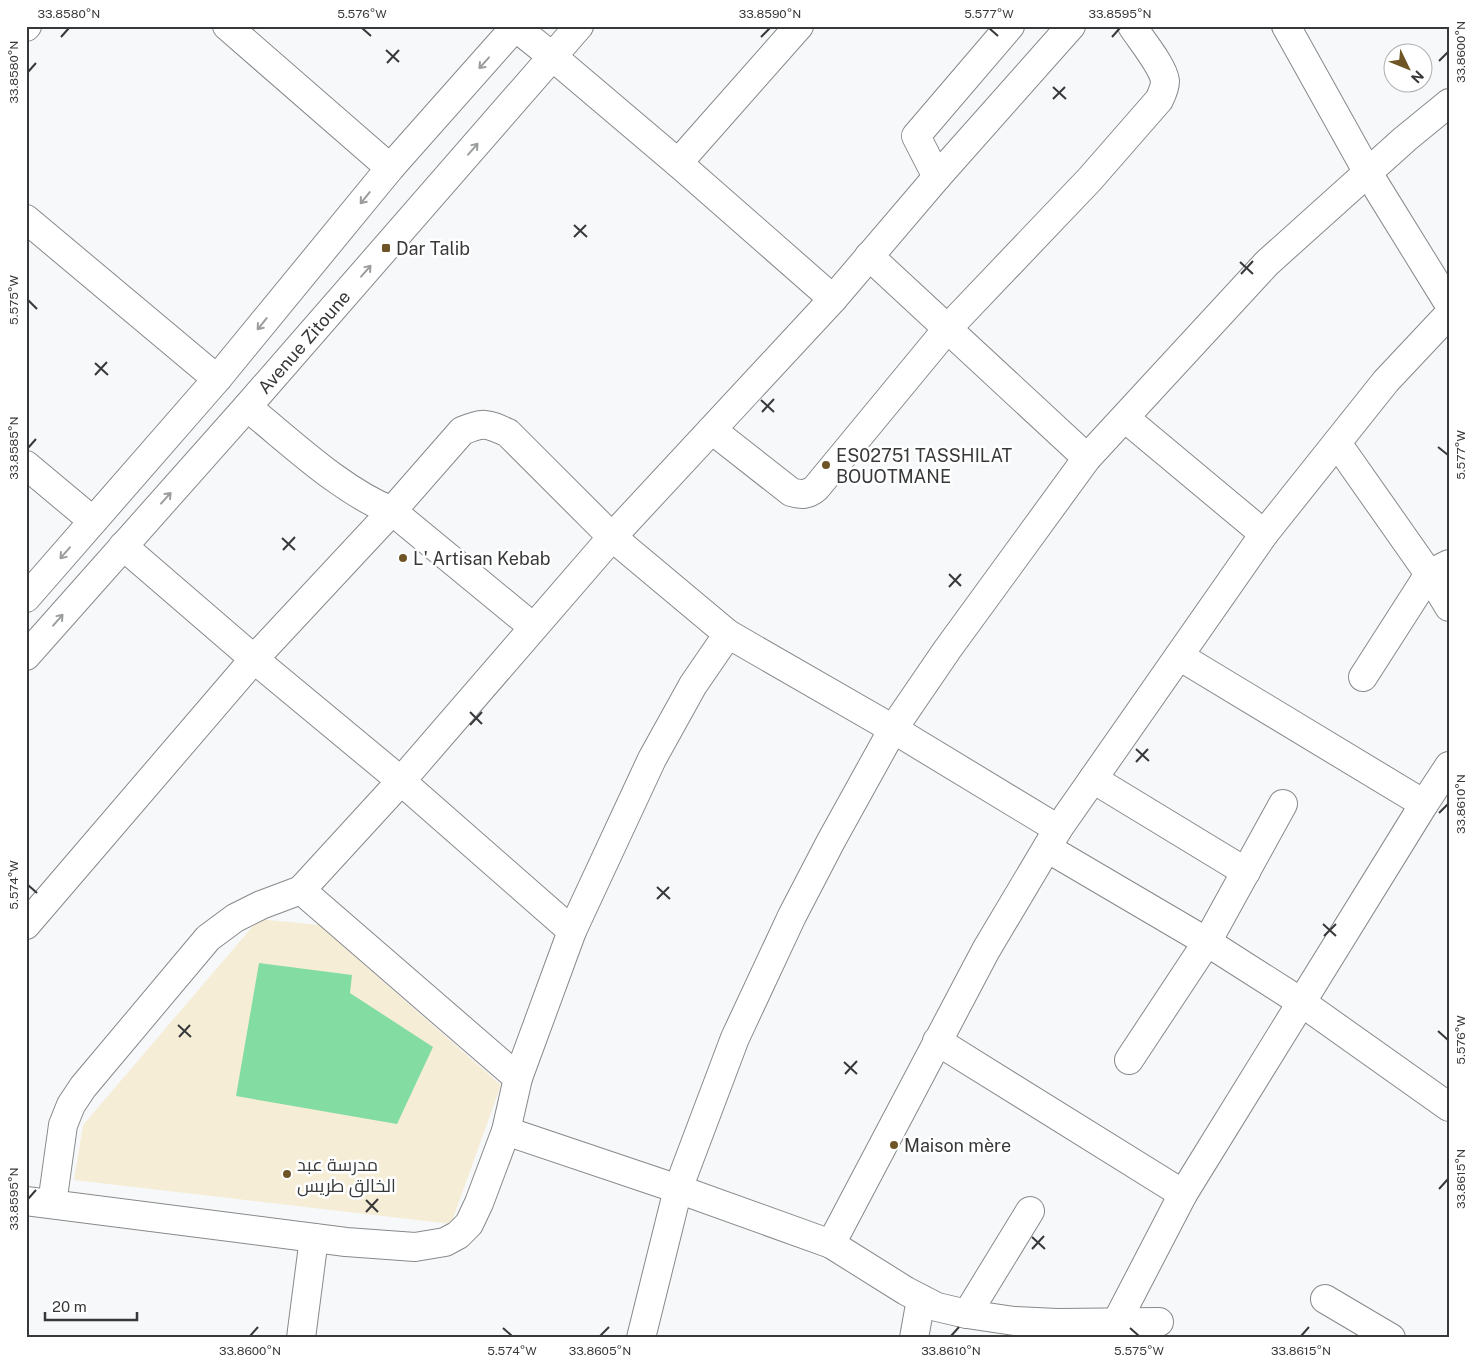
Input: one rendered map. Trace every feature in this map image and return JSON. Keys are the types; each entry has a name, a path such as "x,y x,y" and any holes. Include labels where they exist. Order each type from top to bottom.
{"street":[{"path":"227,26 390,168"},
{"name":"Avenue Zitoune","path":"26,656 247,407 579,26"},
{"path":"678,163 799,26"},
{"path":"937,177 916,136 1010,26"},
{"path":"728,634 693,685 652,759 572,931 518,1078 506,1131 479,1203 469,1224 458,1235 445,1242 415,1247 346,1242 39,1202 63,1124 71,1105 83,1087 208,938 235,918 261,905 301,890 401,781 612,537 833,299 937,177 1071,26"},
{"path":"712,430 791,492 797,494 811,492 948,328 1090,179 1159,100 1164,91 1165,80 1159,66 1132,26"},
{"path":"1286,26 1368,172 1449,304"},
{"path":"26,598 217,379 390,168 515,27 678,163 833,299"},
{"path":"640,1338 678,1189 735,1038 792,916 893,729 947,650 1087,458 1267,263 1368,172 1449,103"},
{"path":"26,219 217,379"},
{"path":"869,256 1087,458"},
{"path":"831,1244 986,950 1053,838 1264,534 1386,381 1449,314"},
{"path":"247,407 347,488 373,504 392,512 534,628"},
{"path":"1125,418 1264,534"},
{"path":"26,925 254,659 392,512 462,431 478,424 491,426 508,433 612,537 728,634 893,729 1207,942 1446,1099"},
{"path":"1337,443 1439,569 1449,607"},
{"path":"26,464 93,521"},
{"path":"123,546 254,659 401,781 572,931"},
{"path":"1363,677 1439,569"},
{"path":"1179,656 1424,804"},
{"path":"1116,1323 1183,1194 1449,766"},
{"path":"1093,779 1246,872"},
{"path":"1129,1060 1207,942 1283,804"},
{"path":"301,890 518,1078"},
{"path":"937,1041 1183,1194"},
{"path":"506,1131 678,1189 831,1244 882,1277 937,1307 967,1314 1014,1321 1057,1324 1159,1322"},
{"path":"967,1314 1030,1211"},
{"path":"301,1338 314,1238"},
{"path":"914,1338 921,1299"},
{"path":"1325,1299 1391,1338"}],"shaded area":[{"path":"259,919 319,925 501,1085 451,1224 74,1180 83,1125"}],"green space":[{"path":"259,963 352,975 350,993 433,1047 397,1124 236,1096"}],"place":[{"name":"Dar Talib","path":"386,248"},
{"name":"ES02751 TASSHILAT BOUOTMANE","path":"826,465"},
{"name":"L' Artisan Kebab","path":"403,558"},
{"name":"Maison mère","path":"894,1145"},
{"name":"مدرسة عبد الخالق طريس","path":"287,1174"}]}
